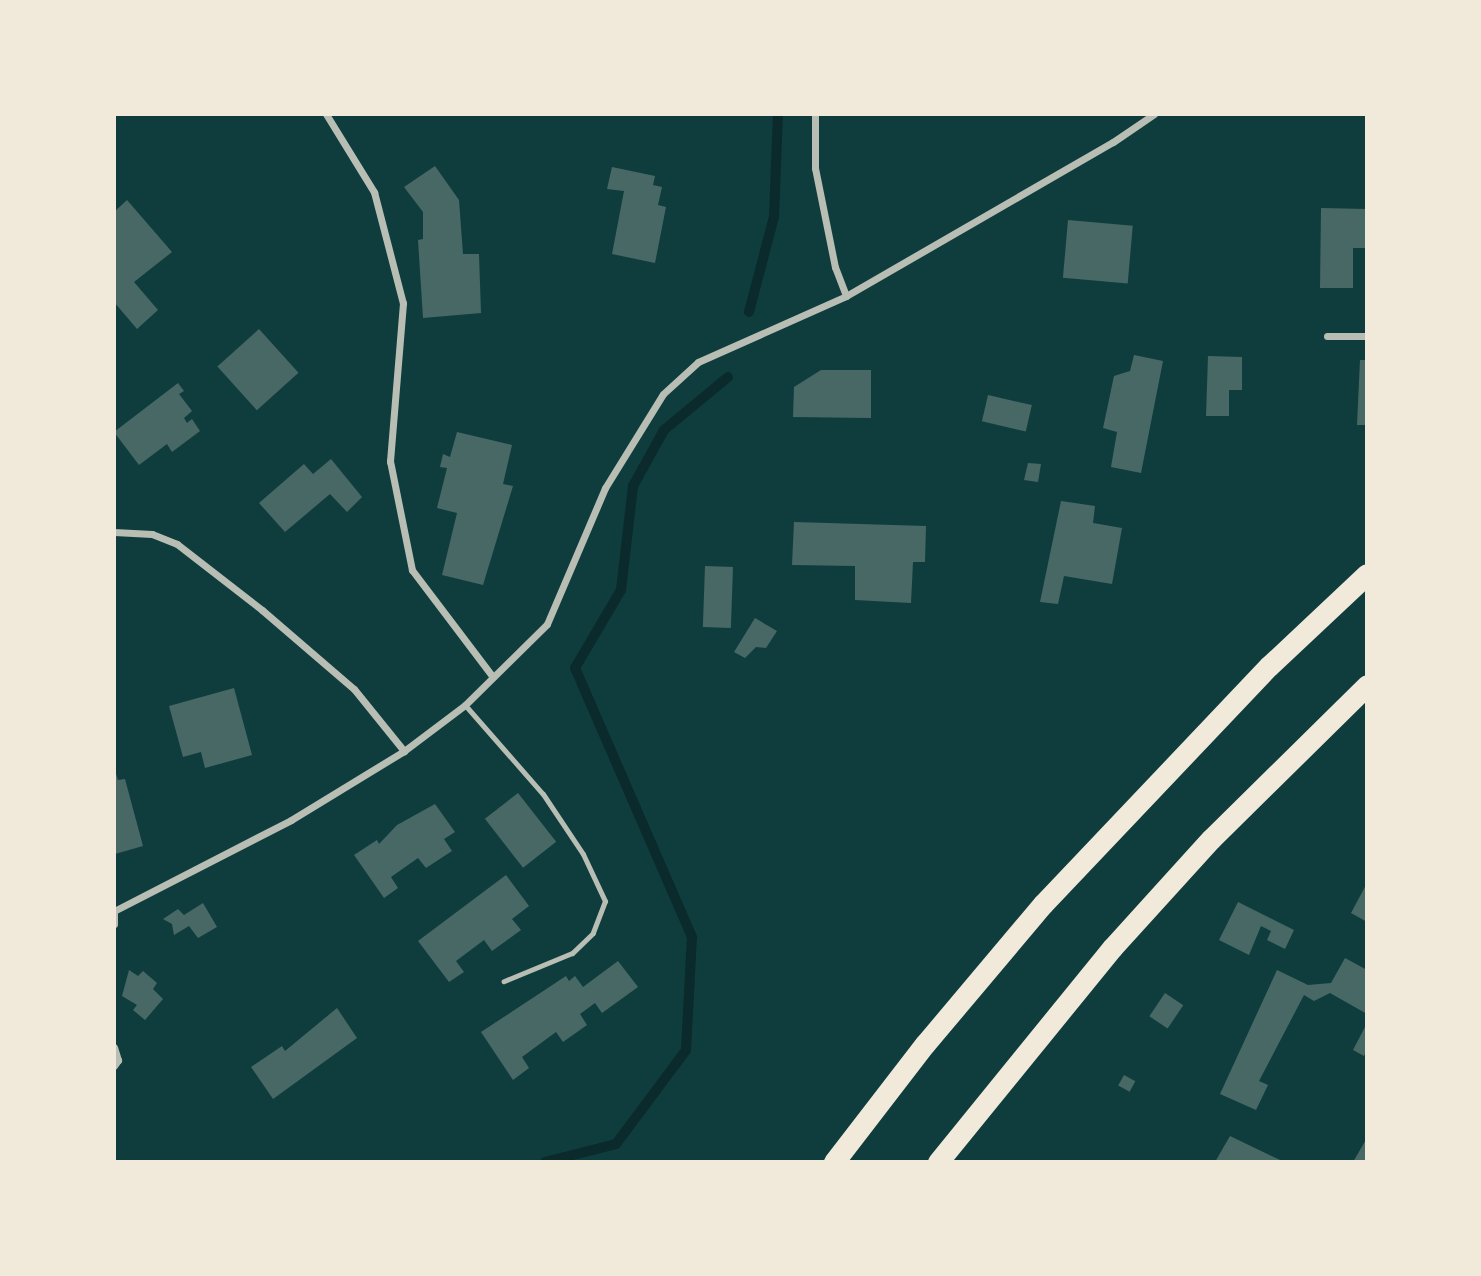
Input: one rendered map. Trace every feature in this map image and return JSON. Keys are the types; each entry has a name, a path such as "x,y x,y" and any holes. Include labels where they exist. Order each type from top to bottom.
{"highway":[{"path":"834,1162 925,1044 1043,904 1269,666 1367,574"},
{"path":"938,1162 1130,928 1211,839 1367,685"}],"street":[{"path":"326,114 374,192 403,303 390,461 412,570 493,677"},
{"path":"815,114 815,168 835,267 846,296"},
{"path":"114,924 114,911 291,820 404,751 465,705 547,624 605,488 663,394 698,362 846,296 1113,142 1154,114"},
{"path":"1327,335 1367,336"},
{"path":"114,532 152,534 177,544 262,610 354,690 404,751"},
{"path":"114,1047 118,1060 114,1066"}],"lane":[{"path":"465,705 543,794 583,855 605,901 593,933 572,953 504,981"}],"building":[{"path":"435,166 459,200 463,254 479,254 481,313 423,318 418,240 423,239 423,212 404,187"},
{"path":"612,167 655,176 653,185 662,187 658,205 666,207 655,263 612,254 624,191 607,189"},
{"path":"127,200 172,252 134,282 158,310 137,329 114,302 114,212"},
{"path":"1321,208 1367,209 1367,248 1353,248 1353,288 1320,288"},
{"path":"1068,220 1133,226 1128,283 1063,278"},
{"path":"259,329 298,373 257,410 217,366"},
{"path":"1134,355 1163,361 1141,473 1111,467 1117,432 1103,428 1114,376 1130,371"},
{"path":"1208,356 1242,357 1242,390 1229,390 1229,416 1206,416"},
{"path":"1360,360 1367,360 1367,425 1357,425"},
{"path":"821,370 871,370 871,418 793,417 794,387"},
{"path":"178,383 184,391 179,394 192,411 184,418 187,423 192,419 200,431 172,452 167,444 139,465 114,432"},
{"path":"988,395 1032,405 1026,431 982,421"},
{"path":"457,432 512,445 503,484 513,486 483,585 442,575 457,513 437,508 447,468 440,467 443,454 450,457"},
{"path":"331,459 362,497 347,512 330,494 285,532 259,503 304,464 313,474"},
{"path":"1028,463 1041,464 1038,482 1024,480"},
{"path":"1061,501 1095,506 1093,523 1122,528 1112,584 1064,576 1058,604 1040,602"},
{"path":"794,522 926,526 925,562 913,562 911,603 855,600 855,566 792,565"},
{"path":"705,566 733,567 731,628 703,627"},
{"path":"755,618 777,631 766,648 756,647 745,658 734,652"},
{"path":"234,688 252,755 205,768 201,752 183,757 169,706"},
{"path":"114,767 118,780 125,779 143,846 115,854"},
{"path":"518,793 556,842 523,868 485,819"},
{"path":"435,804 455,832 444,839 452,851 426,868 418,858 391,877 398,888 384,898 354,855 377,840 379,844 397,825"},
{"path":"506,875 529,906 512,919 521,930 492,951 484,940 456,961 464,972 449,982 418,941"},
{"path":"1367,883 1367,922 1351,913"},
{"path":"1238,902 1294,930 1285,949 1267,940 1271,931 1261,926 1249,955 1219,940"},
{"path":"203,903 217,927 198,938 189,926 174,935 172,924 163,919 178,909 184,915"},
{"path":"1345,958 1367,970 1367,1014 1330,993 1314,1001 1304,995 1259,1081 1268,1085 1256,1110 1220,1094 1277,970 1308,985 1331,983"},
{"path":"618,961 638,987 602,1013 595,1003 580,1014 587,1025 563,1042 556,1032 522,1057 529,1068 513,1080 481,1032 566,976 569,981 575,976 583,987"},
{"path":"129,970 138,976 143,971 157,983 153,989 163,999 145,1020 133,1010 137,1005 122,996"},
{"path":"1165,993 1183,1005 1168,1029 1149,1016"},
{"path":"337,1008 357,1038 273,1099 251,1067 282,1046 285,1051"},
{"path":"1367,1023 1367,1049 1364,1056 1353,1050"},
{"path":"1124,1075 1135,1081 1130,1092 1118,1085"},
{"path":"1230,1136 1280,1160 1279,1162 1215,1162"},
{"path":"1367,1138 1367,1162 1353,1162"}],"waterway":[{"path":"749,312 774,217 778,114"},
{"path":"545,1162 616,1144 686,1050 692,937 575,668 621,590 633,486 664,430 728,377"}]}
